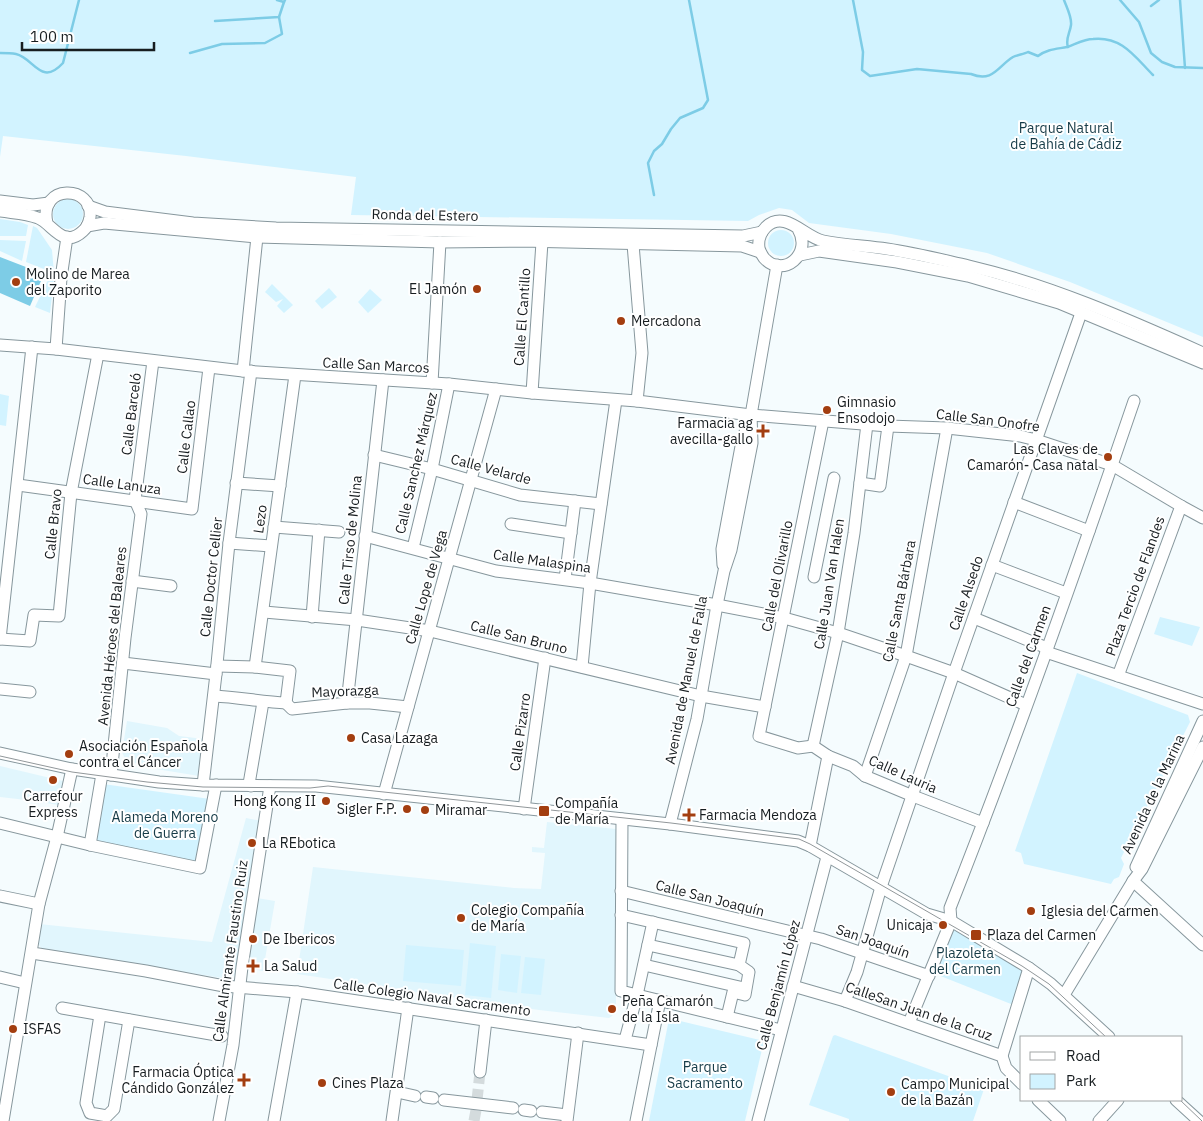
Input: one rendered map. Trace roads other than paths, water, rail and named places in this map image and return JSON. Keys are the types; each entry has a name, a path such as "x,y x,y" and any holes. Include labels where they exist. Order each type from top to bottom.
{"street":[{"path":"0,211 31,215 47,223 55,233 67,237 78,234 87,226 90,213 88,206 80,196 67,193 57,195 49,203 46,210 47,223"},
{"path":"0,201 33,205 49,203"},
{"name":"Ronda del Estero","path":"88,206 105,212 184,222 276,228 742,236 762,232"},
{"path":"1203,353 1111,313 1016,279 971,267 898,251 821,240 786,222 779,221 766,226 759,238 760,252 764,258 777,265 790,263 800,254 819,251 924,266 968,276 1059,303 1203,363"},
{"name":"Ronda del Estero","path":"87,226 104,223 257,237 440,242 742,246 760,252"},
{"path":"798,229 803,242 800,254"},
{"path":"56,349 61,278 67,237"},
{"name":"Calle Doctor Cellier","path":"203,785 236,483 257,237"},
{"path":"432,383 440,242"},
{"name":"Calle El Cantillo","path":"532,394 542,242"},
{"path":"632,244 642,353 637,402"},
{"name":"Avenida de Manuel de Falla","path":"670,824 697,719 717,604 724,571 731,550 752,443 751,415 777,265"},
{"name":"Calle Alsedo","path":"845,1001 857,972 882,886 954,673 1081,313"},
{"name":"Calle San Marcos","path":"0,345 56,349 209,368 496,388 532,394 637,402 751,415"},
{"path":"0,639 32,347"},
{"name":"Calle Bravo","path":"0,639 30,641 34,615 59,616 71,493 98,354"},
{"name":"Calle Barceló","path":"135,500 153,361"},
{"name":"Calle Callao","path":"192,509 209,368"},
{"name":"Lezo","path":"255,667 295,375"},
{"name":"Calle Tirso de Molina","path":"347,703 383,380"},
{"name":"Calle Sanchez Márquez","path":"413,548 432,469 449,384"},
{"name":"Calle Lope de Vega","path":"384,794 496,388"},
{"path":"582,667 590,583 616,400"},
{"name":"Calle del Carmen","path":"909,1023 951,921 950,908 984,823 1134,401"},
{"name":"Calle San Onofre","path":"751,415 823,422 947,428 1020,436 1112,465 1203,518"},
{"name":"Calle del Olivarillo","path":"813,746 798,748 758,736 784,618 823,422"},
{"name":"Calle Juan Van Halen","path":"813,746 838,633 854,533 867,424"},
{"path":"860,483 880,486 888,426"},
{"name":"Calle Santa Bárbara","path":"865,776 906,656 947,428"},
{"name":"Calle Velarde","path":"374,455 432,469 520,495 601,504"},
{"path":"814,576 834,478"},
{"path":"236,483 280,486"},
{"name":"Calle Lanuza","path":"18,485 192,509"},
{"name":"Avenida Héroes del Baleares","path":"90,845 107,775 123,663 141,514 135,500"},
{"path":"565,580 575,501"},
{"path":"1014,502 1089,531"},
{"path":"806,506 827,510"},
{"name":"Plaza Tercio de Flandes","path":"1118,676 1181,506"},
{"path":"511,524 570,533"},
{"path":"274,527 338,532"},
{"path":"312,617 319,530"},
{"name":"Calle Malaspina","path":"365,536 496,571 590,583 717,604 784,618 838,633 954,673 1026,705"},
{"path":"229,543 272,546"},
{"path":"992,565 1066,593"},
{"path":"132,581 171,586"},
{"name":"Calle San Bruno","path":"264,612 357,620 430,631 701,696 765,707"},
{"path":"974,618 1046,650 1203,704"},
{"name":"Calle Pizarro","path":"524,809 546,658"},
{"path":"123,663 217,670 255,667 290,671 286,704"},
{"path":"0,689 30,692"},
{"name":"Mayorazga","path":"214,696 240,697 286,704 292,709 347,703 370,703 408,707"},
{"path":"251,786 253,755 263,702"},
{"name":"Avenida de la Marina","path":"1133,881 1136,866 1203,721"},
{"name":"Calle Lauria","path":"813,746 828,756 853,766 865,776 984,823"},
{"name":"Avenida de la Marina","path":"1064,995 1151,853 1203,747"},
{"path":"0,752 107,775 203,785 316,786 670,824 798,840 882,886 927,914 951,921 1029,968 1064,995 1109,1036"},
{"path":"810,846 828,756"},
{"path":"3,1121 25,983 40,904 72,769"},
{"path":"0,823 90,845 200,868 216,785"},
{"name":"Calle Almirante Faustino Ruiz","path":"219,1121 270,786"},
{"path":"622,819 621,991 781,1030"},
{"name":"Calle Benjamín López","path":"758,1121 807,936 824,862 827,857"},
{"path":"1133,881 1203,944"},
{"name":"Calle San Joaquín","path":"621,891 807,936"},
{"path":"0,896 40,904"},
{"path":"710,934 714,914"},
{"path":"621,915 744,943 740,965"},
{"path":"624,1040 637,995 653,922"},
{"name":"San Joaquín","path":"807,936 928,976"},
{"path":"648,945 740,965 749,972 745,995 733,992 727,1017"},
{"name":"Calle Colegio Naval Sacramento","path":"32,953 146,971 224,986 298,992 651,1044"},
{"path":"644,965 746,988"},
{"path":"1002,1056 1029,968"},
{"path":"0,977 25,983"},
{"name":"CalleSan Juan de la Cruz","path":"793,986 845,1001 1002,1056 1006,1068 1020,1082"},
{"path":"274,1121 298,992"},
{"path":"636,1121 660,1000"},
{"path":"62,1008 222,1036"},
{"path":"392,1121 408,1008"},
{"path":"100,1015 86,1103 90,1113 106,1116 114,1109 129,1020"},
{"path":"480,1070 486,1020"},
{"path":"397,1092 476,1105 527,1110 567,1118 578,1033"},
{"path":"1039,1101 1060,1121"},
{"path":"1099,1121 1117,1101"},
{"path":"1177,1101 1190,1118"}],"water":[{"path":"0,257 44,274 30,306 0,293"}],"waterway":[{"path":"0,53 14,54 22,57 43,72 55,70 63,63 79,0"},
{"path":"277,0 284,2 285,0"},
{"path":"654,195 648,163 654,151 662,144 680,118 703,108 708,100 689,0"},
{"path":"853,0 863,52 862,70 870,76 917,69 985,76 995,72 1013,57 1028,52 1038,56 1048,51 1093,39 1103,39 1120,44 1134,55 1153,75"},
{"path":"1064,0 1071,22 1067,39 1068,47"},
{"path":"1120,0 1139,22 1151,53 1162,62 1175,67 1203,68"},
{"path":"1151,6 1159,0"},
{"path":"1180,0 1185,68"},
{"path":"215,21 279,17 284,2"},
{"path":"190,53 222,44 265,43 282,34 279,17"}],"tunnel":[{"path":"477,1100 480,1072"},
{"path":"474,1121 476,1110"}],"tram line":[{"path":"0,756 72,772 147,782 203,787 310,788 328,786 671,823 799,839 1022,966 1049,984 1105,1036"},
{"path":"1181,1101 1202,1121"}],"place":[{"name":"Molino de Marea del Zaporito","path":"16,282"},
{"name":"El Jamón","path":"477,289"},
{"name":"Mercadona","path":"621,321"},
{"name":"Gimnasio Ensodojo","path":"827,410"},
{"name":"Farmacia ag avecilla-gallo","path":"763,431"},
{"name":"Las Claves de Camarón- Casa natal","path":"1108,457"},
{"name":"Casa Lazaga","path":"351,738"},
{"name":"Asociación Española contra el Cáncer","path":"69,754"},
{"name":"Carrefour Express","path":"53,780"},
{"name":"Hong Kong II","path":"326,801"},
{"name":"Sigler F.P.","path":"407,809"},
{"name":"Miramar","path":"425,810"},
{"name":"Compañía de María","path":"544,811"},
{"name":"Farmacia Mendoza","path":"689,815"},
{"name":"La REbotica","path":"252,843"},
{"name":"Iglesia del Carmen","path":"1031,911"},
{"name":"Colegio Compañía de María","path":"461,918"},
{"name":"Unicaja","path":"943,925"},
{"name":"Plaza del Carmen","path":"976,935"},
{"name":"De Ibericos","path":"253,939"},
{"name":"La Salud","path":"253,966"},
{"name":"Peña Camarón de la Isla","path":"612,1009"},
{"name":"ISFAS","path":"13,1029"},
{"name":"Farmacia Óptica Cándido González","path":"244,1080"},
{"name":"Cines Plaza","path":"322,1083"},
{"name":"Campo Municipal de la Bazán","path":"891,1092"}],"park label":[{"name":"Parque Natural de Bahía de Cádiz","path":"1066,136"},
{"name":"Alameda Moreno de Guerra","path":"165,826"},
{"name":"Plazoleta del Carmen","path":"965,962"},
{"name":"Parque Sacramento","path":"705,1076"}]}
